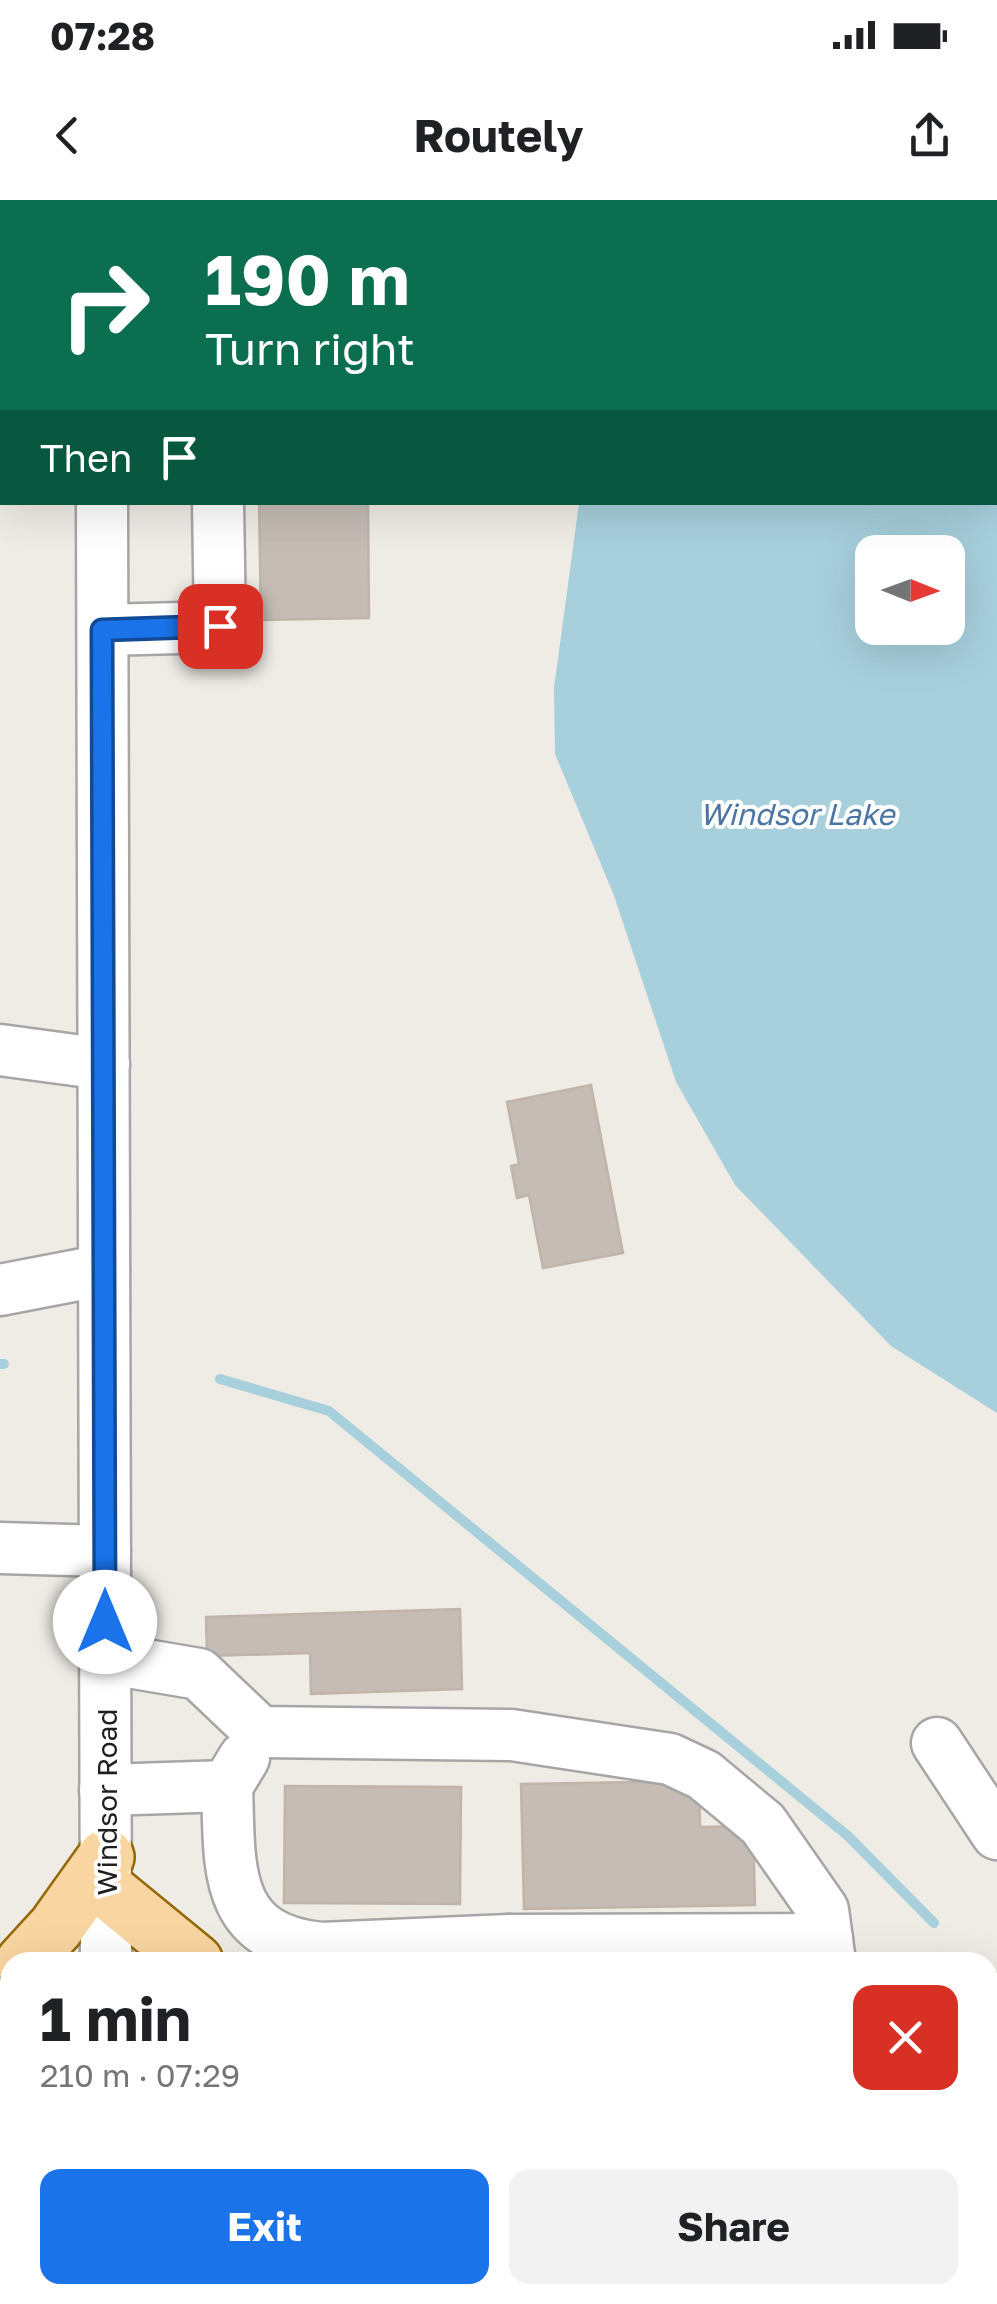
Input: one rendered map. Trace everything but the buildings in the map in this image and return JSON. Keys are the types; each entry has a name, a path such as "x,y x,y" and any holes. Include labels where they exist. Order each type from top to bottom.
{"main road":[{"path":"33,1952 106,1873 185,1952"}],"street":[{"name":"Windsor Road","path":"102,505 106,1952"},
{"path":"102,630 220,626 218,505"},
{"path":"0,1050 104,1064"},
{"path":"0,1290 104,1270"},
{"path":"0,1548 105,1550"},
{"path":"105,1658 198,1674 260,1732 511,1735 670,1759 704,1775 763,1824 823,1910 828,1951 509,1951 299,1946 268,1934 244,1911 230,1876 227,1786 260,1732"},
{"path":"938,1743 997,1834"},
{"path":"105,1790 227,1786"}],"water":[{"name":"Windsor Lake","path":"579,505 997,505 997,1413 891,1346 735,1185 676,1082 613,893 555,754 554,688"}],"waterway":[{"path":"220,1379 329,1411 848,1836 934,1923"}],"route":[{"path":"105,1622 102,630 220,626"}]}
